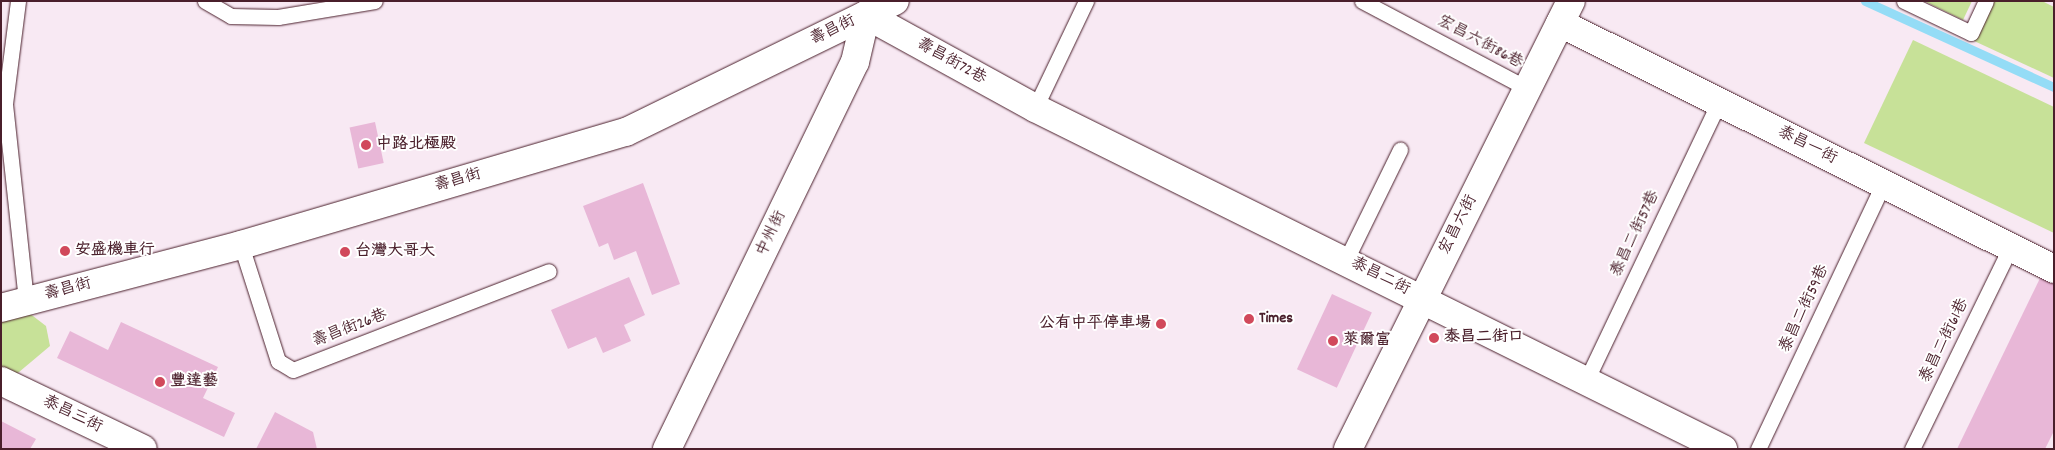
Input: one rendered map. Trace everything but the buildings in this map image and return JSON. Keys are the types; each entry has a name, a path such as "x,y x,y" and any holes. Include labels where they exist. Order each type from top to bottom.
{"street":[{"name":"壽昌街","path":"14,305 241,245 626,132 895,1"},
{"name":"宏昌六街","path":"1348,449 1566,12"},
{"name":"泰昌一街","path":"1566,12 1718,102 2054,270"},
{"name":"壽昌街72巷","path":"866,15 1035,108"},
{"name":"中州街","path":"667,449 855,62 866,15"},
{"name":"泰昌二街","path":"1035,108 1346,260 1723,449"},
{"name":"泰昌三街","path":"1,380 143,449"}],"lane":[{"path":"14,305 5,104 18,1"},
{"path":"205,1 231,16 278,17 375,1"},
{"path":"1035,108 1086,1"},
{"name":"宏昌六街86巷","path":"1362,1 1528,88"},
{"path":"1904,1 1971,33 1986,1"},
{"name":"泰昌二街57巷","path":"1586,380 1718,102"},
{"path":"1346,260 1400,150"},
{"name":"泰昌二街59巷","path":"1758,449 1883,184"},
{"name":"壽昌街26巷","path":"241,245 278,361 293,370 549,271"},
{"name":"泰昌二街61巷","path":"1912,449 2010,248"}],"green space":[{"path":"1924,1 1972,1 1963,20"},
{"path":"1993,1 2042,1 2054,7 2054,78 1972,40"},
{"path":"1913,40 2054,107 2054,233 1864,143"},
{"path":"20,306 46,326 50,346 6,383 1,378 1,321"}],"waterway":[{"path":"1865,1 2054,87"}],"place":[{"name":"中路北極殿","path":"366,145"},
{"name":"安盛機車行","path":"65,251"},
{"name":"台灣大哥大","path":"345,252"},
{"name":"Times","path":"1249,319"},
{"name":"公有中平停車場","path":"1161,324"},
{"name":"泰昌二街口","path":"1434,338"},
{"name":"萊爾富","path":"1333,341"},
{"name":"豐達藝","path":"160,382"}]}
